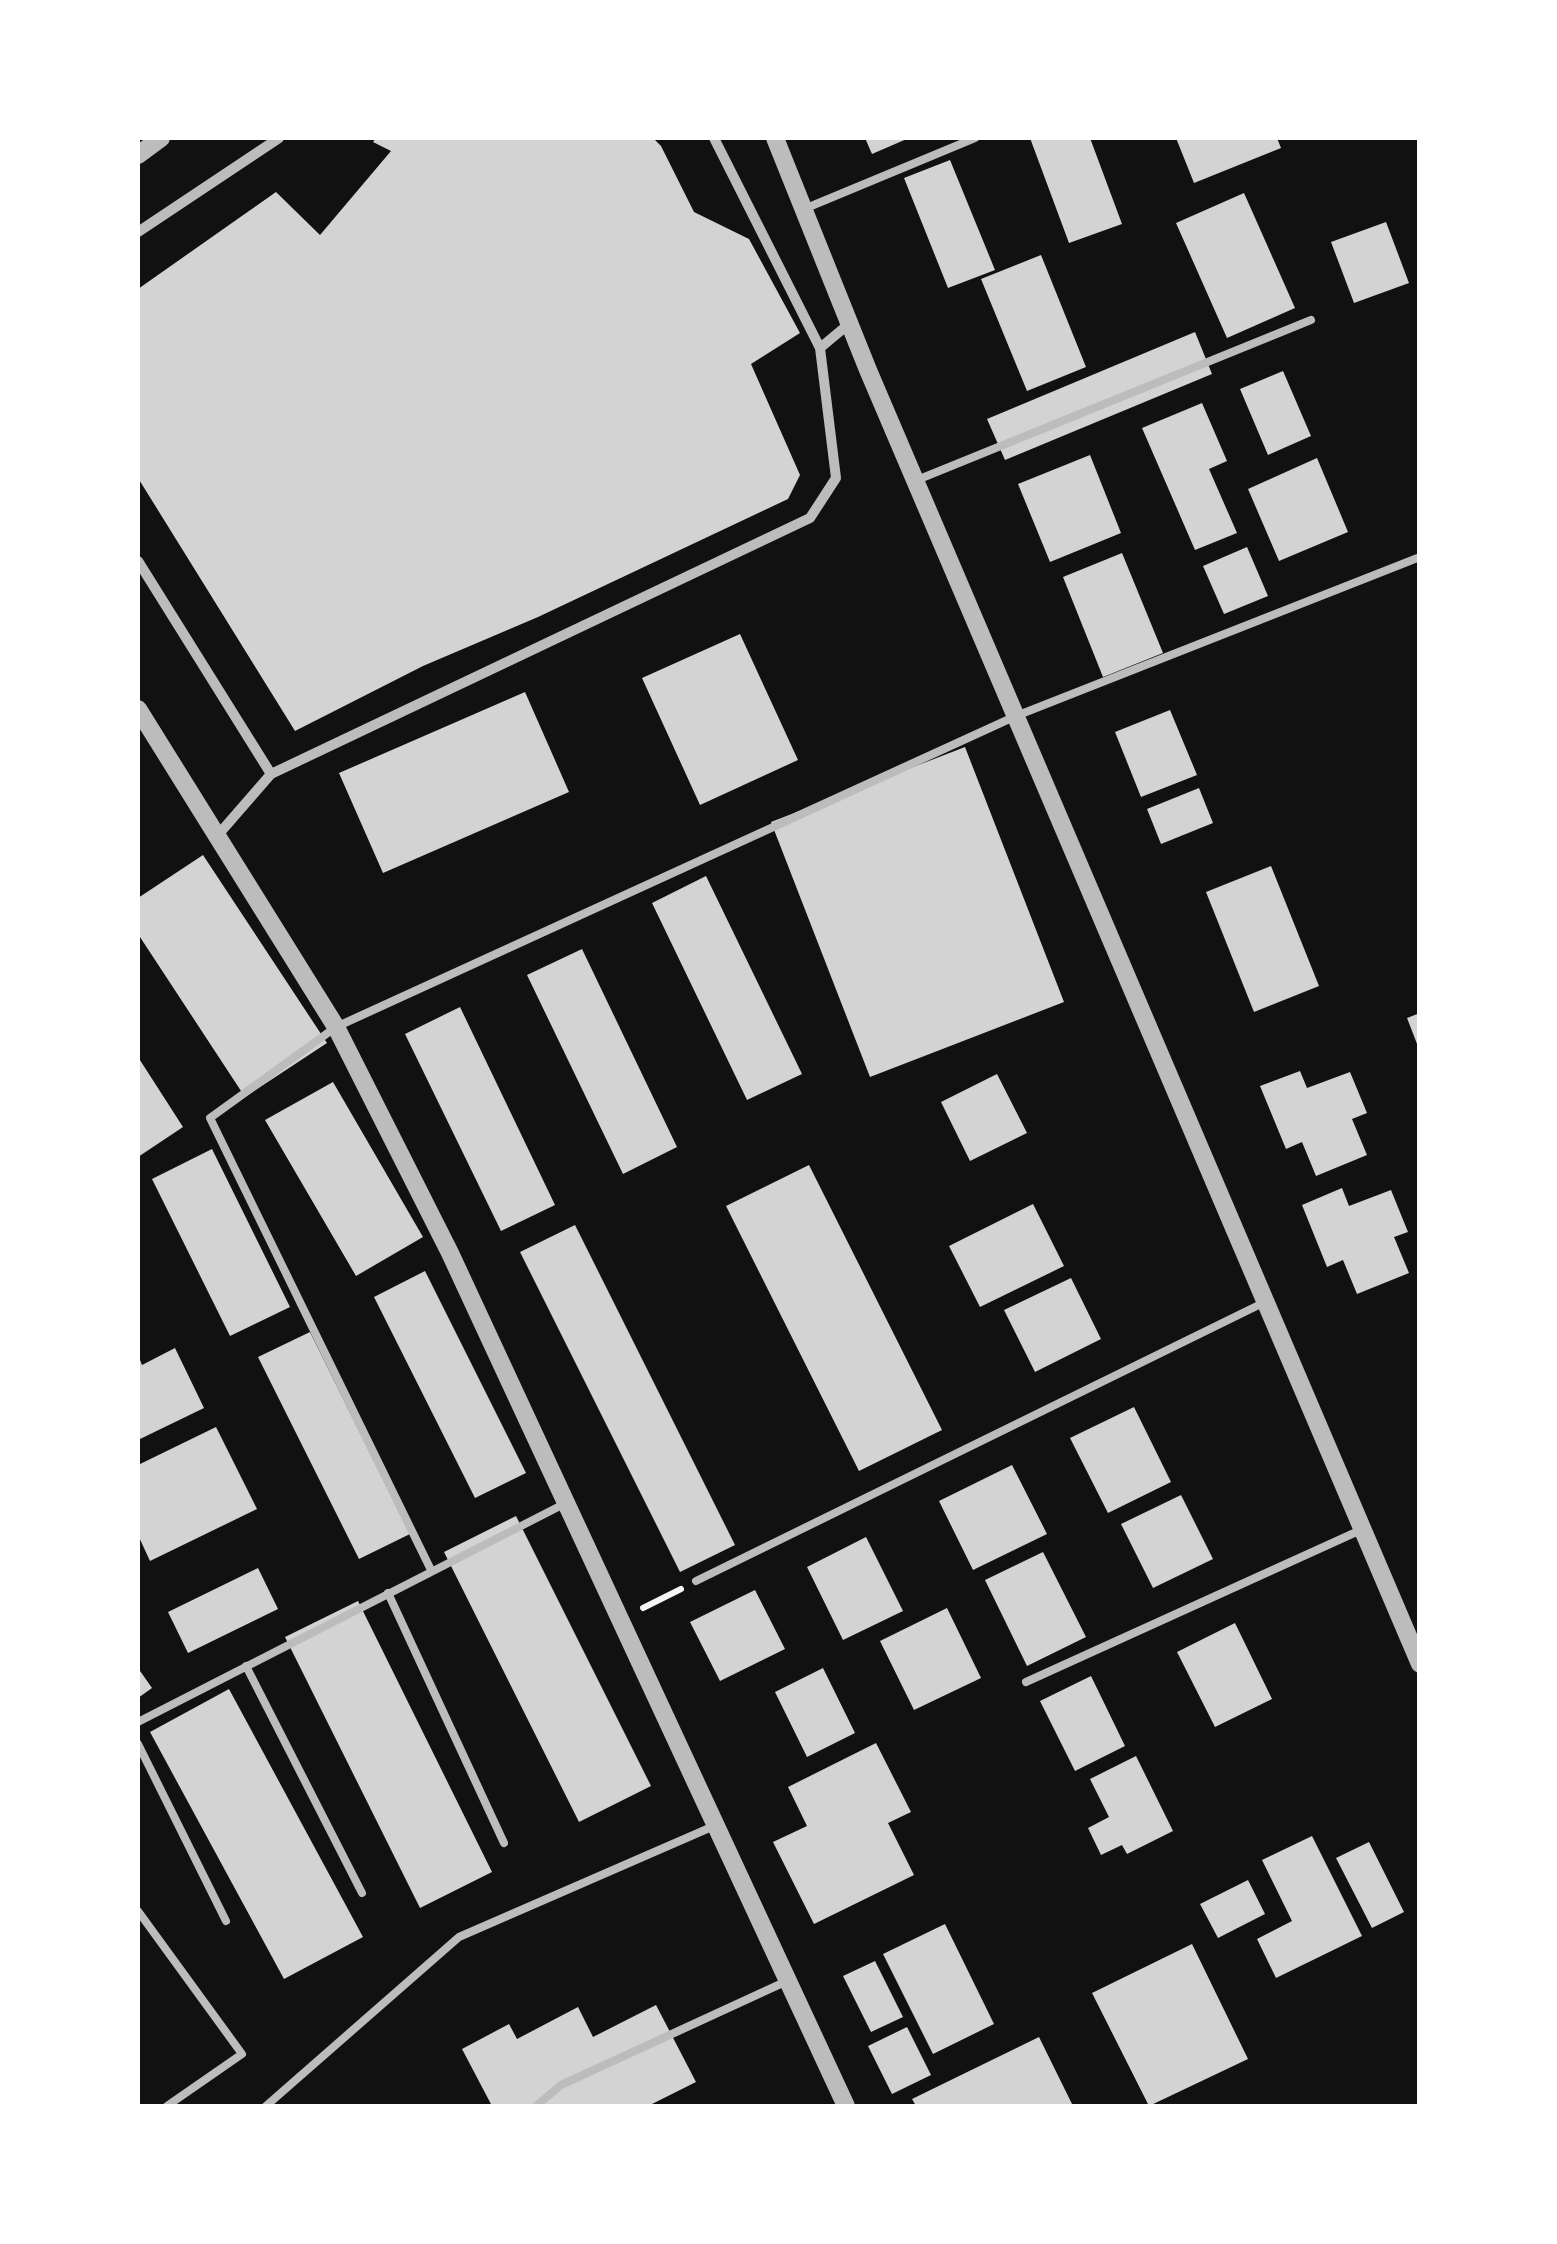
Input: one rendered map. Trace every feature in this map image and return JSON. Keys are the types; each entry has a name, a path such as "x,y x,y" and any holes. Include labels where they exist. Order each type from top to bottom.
{"street":[{"path":"138,155 161,138"},
{"path":"218,835 271,774 810,518 836,478 820,348 714,138"},
{"path":"775,138 916,481 1420,1664"},
{"path":"138,232 271,140"},
{"path":"820,348 850,323"},
{"path":"138,561 271,774"},
{"path":"138,709 336,1027 450,1252 846,2106"}],"lane":[{"path":"804,209 975,138"},
{"path":"916,481 1311,320"},
{"path":"431,1570 210,1118 336,1027 1016,716 1420,557"},
{"path":"696,1582 1265,1302"},
{"path":"138,1722 566,1503"},
{"path":"1026,1682 1362,1530"},
{"path":"388,1593 504,1843"},
{"path":"246,1666 362,1894"},
{"path":"138,1744 226,1921"},
{"path":"266,2106 458,1936 714,1826"},
{"path":"138,1911 242,2054 168,2106"},
{"path":"536,2106 561,2085 787,1980"}],"path":[{"path":"622,1618 696,1582"}],"building":[{"path":"376,138 653,138 661,146 694,212 749,239 800,333 751,364 800,475 788,499 538,617 423,666 295,731 138,478 138,289 276,192 320,235 391,151 373,142"},
{"path":"865,138 909,138 872,154"},
{"path":"1030,138 1090,138 1122,224 1069,243"},
{"path":"1176,138 1277,138 1281,148 1194,183"},
{"path":"950,160 995,270 948,288 904,178"},
{"path":"1244,193 1295,308 1227,338 1176,223"},
{"path":"1386,222 1409,283 1354,303 1331,242"},
{"path":"1041,255 1086,367 1027,391 981,279"},
{"path":"1195,332 1212,374 1005,460 987,419"},
{"path":"1283,371 1311,436 1268,455 1240,389"},
{"path":"1202,403 1227,461 1209,469 1237,533 1195,550 1142,428"},
{"path":"1090,455 1121,533 1050,562 1018,484"},
{"path":"1317,458 1348,532 1279,561 1248,489"},
{"path":"1247,547 1268,596 1224,614 1203,566"},
{"path":"1122,553 1163,653 1103,677 1063,577"},
{"path":"740,634 798,760 700,805 642,678"},
{"path":"525,692 569,792 383,873 339,773"},
{"path":"1170,710 1197,775 1141,797 1115,732"},
{"path":"965,747 1064,1002 870,1077 771,822"},
{"path":"1199,788 1213,823 1161,844 1147,809"},
{"path":"203,855 327,1043 245,1097 138,934 138,898"},
{"path":"1271,866 1319,986 1254,1012 1206,892"},
{"path":"706,876 802,1074 747,1100 652,903"},
{"path":"582,949 677,1147 623,1174 527,975"},
{"path":"460,1007 555,1205 501,1231 405,1034"},
{"path":"1420,1013 1420,1049 1419,1049 1407,1018"},
{"path":"138,1057 183,1127 138,1157"},
{"path":"1300,1071 1307,1088 1350,1072 1367,1113 1352,1119 1367,1155 1316,1176 1302,1142 1286,1149 1260,1086"},
{"path":"997,1074 1027,1133 970,1161 941,1102"},
{"path":"333,1082 423,1237 356,1276 265,1120"},
{"path":"212,1149 290,1307 230,1336 152,1179"},
{"path":"809,1165 942,1430 859,1471 726,1206"},
{"path":"1342,1188 1349,1206 1391,1190 1408,1232 1394,1237 1409,1273 1357,1294 1343,1260 1327,1267 1302,1205"},
{"path":"1033,1204 1064,1266 980,1307 949,1246"},
{"path":"575,1225 735,1545 680,1572 520,1252"},
{"path":"425,1271 526,1473 475,1498 374,1297"},
{"path":"1071,1278 1101,1339 1035,1372 1004,1310"},
{"path":"310,1332 410,1534 359,1559 258,1357"},
{"path":"175,1348 204,1408 138,1440 138,1355 142,1365"},
{"path":"1134,1407 1171,1482 1108,1513 1070,1438"},
{"path":"216,1427 257,1509 150,1561 138,1535 138,1465"},
{"path":"1012,1465 1047,1534 973,1570 939,1501"},
{"path":"1181,1495 1213,1559 1153,1588 1121,1524"},
{"path":"516,1516 651,1786 579,1822 444,1552"},
{"path":"866,1537 903,1611 843,1640 807,1567"},
{"path":"1043,1552 1086,1637 1027,1666 985,1580"},
{"path":"258,1568 278,1609 188,1653 168,1612"},
{"path":"755,1590 785,1649 720,1681 690,1622"},
{"path":"358,1601 492,1872 420,1908 285,1637"},
{"path":"947,1608 981,1678 914,1710 880,1641"},
{"path":"1235,1623 1272,1699 1215,1727 1177,1652"},
{"path":"138,1668 152,1688 138,1698"},
{"path":"823,1668 855,1733 807,1757 775,1692"},
{"path":"1091,1676 1125,1746 1075,1771 1040,1701"},
{"path":"229,1689 363,1937 284,1979 150,1732"},
{"path":"876,1743 911,1812 888,1823 914,1875 814,1924 773,1842 807,1826 788,1787"},
{"path":"1136,1756 1173,1831 1127,1854 1122,1845 1101,1855 1088,1828 1109,1817 1090,1779"},
{"path":"1312,1836 1362,1936 1276,1978 1257,1939 1292,1921 1262,1860"},
{"path":"1369,1842 1404,1912 1372,1928 1336,1858"},
{"path":"1248,1880 1265,1914 1218,1938 1200,1904"},
{"path":"945,1924 994,2024 933,2054 883,1954"},
{"path":"1192,1944 1248,2059 1149,2106 1092,1993"},
{"path":"875,1961 903,2017 871,2032 843,1976"},
{"path":"656,2005 696,2082 648,2106 492,2106 462,2049 509,2024 517,2039 578,2007 593,2037"},
{"path":"907,2027 931,2075 892,2094 868,2046"},
{"path":"1039,2037 1073,2106 916,2106 912,2099"}]}
